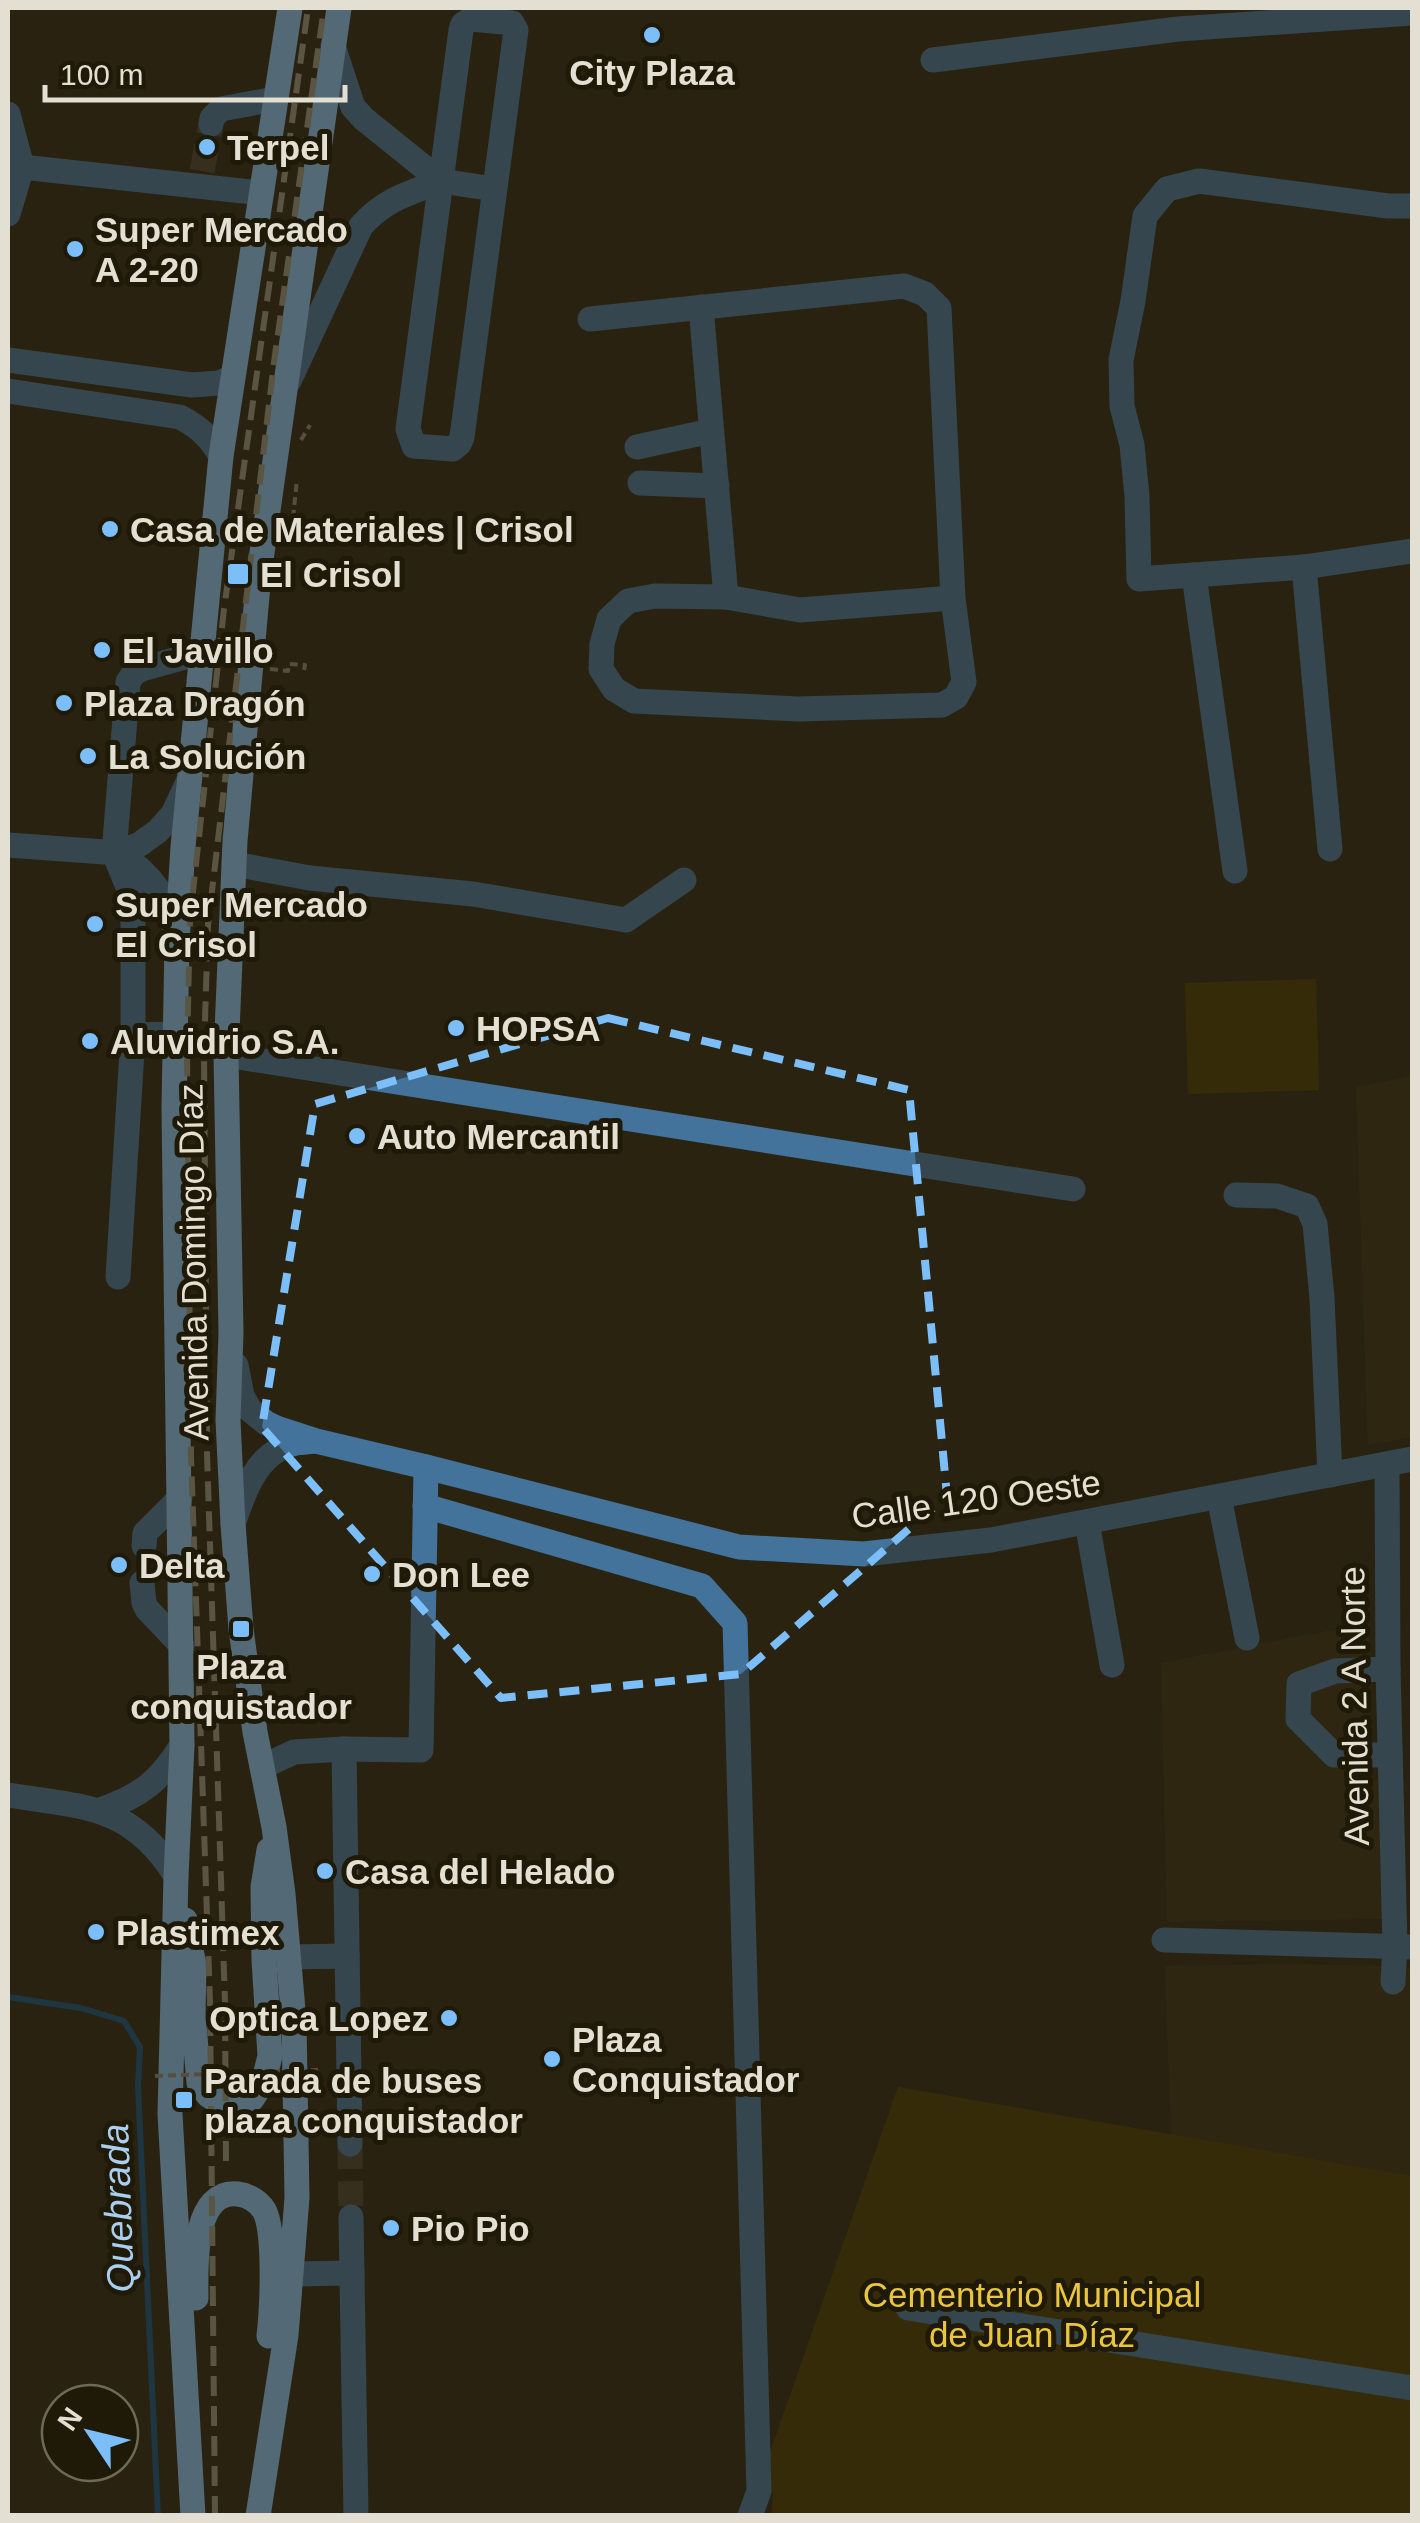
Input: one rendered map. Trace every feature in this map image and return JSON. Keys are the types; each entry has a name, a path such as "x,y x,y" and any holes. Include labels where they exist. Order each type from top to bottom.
{"main road":[{"name":"Avenida Domingo Díaz","path":"193,2505 170,2114 182,1745 174,1108 177,942 221,456 290,8"},
{"name":"Avenida Domingo Díaz","path":"260,2503 286,2335 297,2198 294,2022 274,1827 241,1630 233,1524 228,1420 231,1333 226,1055 234,864 258,574 339,8"},
{"path":"176,1876 194,1966 193,2014 199,2083 221,2103 240,2104 252,2099 264,2080 270,2056 263,1887 274,1827"},
{"path":"193,2505 197,2241 205,2214 222,2196 235,2193 250,2197 263,2210 270,2231 270,2320 262,2406 260,2503"}],"street":[{"path":"933,60 1179,27 1412,12"},
{"path":"471,19 506,20 516,30 462,437 453,449 414,446 408,430 441,180 463,24 471,19"},
{"path":"333,46 352,107 364,120 441,180 494,189"},
{"path":"211,124 221,109 276,99"},
{"path":"8,114 22,167 8,214"},
{"path":"22,167 201,178 261,193"},
{"path":"285,390 361,226 389,200 441,180"},
{"path":"1412,206 1199,181 1167,189 1144,216 1121,360 1122,406 1132,445 1137,496 1139,579 1304,567 1412,551"},
{"path":"590,319 904,286 924,294 939,308 954,598 964,682 956,697 942,705 799,708 652,702 634,701 614,690 602,669 602,644 609,619 628,600 656,596 726,597 800,610 954,598"},
{"path":"701,308 726,597"},
{"path":"8,360 192,385 219,383 232,377"},
{"path":"84,401 87,371"},
{"path":"8,391 180,416 198,426 221,456"},
{"path":"637,448 711,431"},
{"path":"640,483 717,486"},
{"path":"1304,567 1330,850"},
{"path":"1194,574 1235,871"},
{"path":"118,1277 132,1034 133,899 117,853 128,682 142,669 203,652"},
{"path":"117,853 149,838 173,814 191,773"},
{"path":"8,845 117,853 138,865 165,899 177,942"},
{"path":"234,864 310,878 473,894 626,920 684,880"},
{"path":"132,1034 175,1034"},
{"path":"226,1055 1073,1189"},
{"path":"1236,1195 1277,1196 1307,1206 1315,1224 1330,1475"},
{"name":"Calle 120 Oeste","path":"231,1333 242,1396 250,1410 266,1424 316,1442 739,1547 864,1554 991,1540 1400,1462"},
{"path":"233,1524 246,1488 262,1464 292,1444 316,1442"},
{"name":"Avenida 2 A Norte","path":"1393,1982 1404,1946 1390,1756 1388,1669 1400,1462"},
{"path":"262,1767 294,1752 421,1750 426,1467"},
{"path":"1218,1497 1246,1638"},
{"path":"144,1546 146,1533 180,1498"},
{"path":"425,1506 702,1586 735,1623 759,2491 750,2516"},
{"path":"1087,1522 1112,1665"},
{"path":"142,1583 147,1609 182,1646"},
{"path":"1388,1669 1335,1672 1299,1684 1298,1719 1334,1756 1390,1756"},
{"path":"100,1810 149,1787 168,1768 182,1745"},
{"path":"344,1749 350,2144"},
{"path":"8,1795 100,1810 124,1820 162,1854 176,1876"},
{"path":"1164,1940 1404,1946"},
{"path":"288,1958 347,1956"},
{"path":"351,2218 356,2516"},
{"path":"291,2274 352,2273"},
{"path":"908,2308 1412,2388"}],"path":[{"path":"301,439 310,425"},
{"path":"296,544 292,528 298,475"},
{"path":"250,668 288,671 289,664 305,665 304,670"},
{"path":"155,2076 318,2070"}],"highlighted area":[{"path":"608,1018 909,1090 947,1496 741,1674 501,1698 262,1427 315,1104"}],"shaded area":[{"path":"1412,1076 1412,1437 1368,1445 1356,1087"},
{"path":"1369,1623 1370,1780 1384,1781 1382,1919 1167,1922 1161,1663"},
{"path":"1285,1964 1412,1969 1412,2176 1171,2135 1165,1966"}],"green space":[{"path":"1316,979 1319,1090 1188,1094 1185,983"},
{"name":"Cementerio Municipal de Juan Díaz","path":"898,2087 1412,2176 1412,2515 772,2515 767,2461"}],"waterway":[{"name":"Quebrada","path":"8,1997 81,2008 124,2021 140,2047 138,2086 158,2516"}],"tunnel":[{"path":"202,171 211,124"},
{"path":"350,2144 351,2217"}],"railway":[{"path":"215,2516 210,2002 191,1456 187,1051 190,919 224,609 308,8"},
{"path":"226,2161 225,2003 207,1453 204,1051 208,925 274,362 324,8"}],"place":[{"name":"City Plaza","path":"652,35"},
{"name":"Terpel","path":"207,147"},
{"name":"Super Mercado A 2-20","path":"75,249"},
{"name":"Casa de Materiales | Crisol","path":"110,529"},
{"name":"El Crisol","path":"238,574"},
{"name":"El Javillo","path":"102,650"},
{"name":"Plaza Dragón","path":"64,703"},
{"name":"La Solución","path":"88,756"},
{"name":"Super Mercado El Crisol","path":"95,924"},
{"name":"HOPSA","path":"456,1028"},
{"name":"Aluvidrio S.A.","path":"90,1041"},
{"name":"Auto Mercantil","path":"357,1136"},
{"name":"Delta","path":"119,1565"},
{"name":"Don Lee","path":"372,1574"},
{"name":"Plaza conquistador","path":"241,1629"},
{"name":"Casa del Helado","path":"325,1871"},
{"name":"Plastimex","path":"96,1932"},
{"name":"Optica Lopez","path":"449,2018"},
{"name":"Plaza Conquistador","path":"552,2059"},
{"name":"Parada de buses plaza conquistador","path":"184,2100"},
{"name":"Pio Pio","path":"391,2228"}]}
